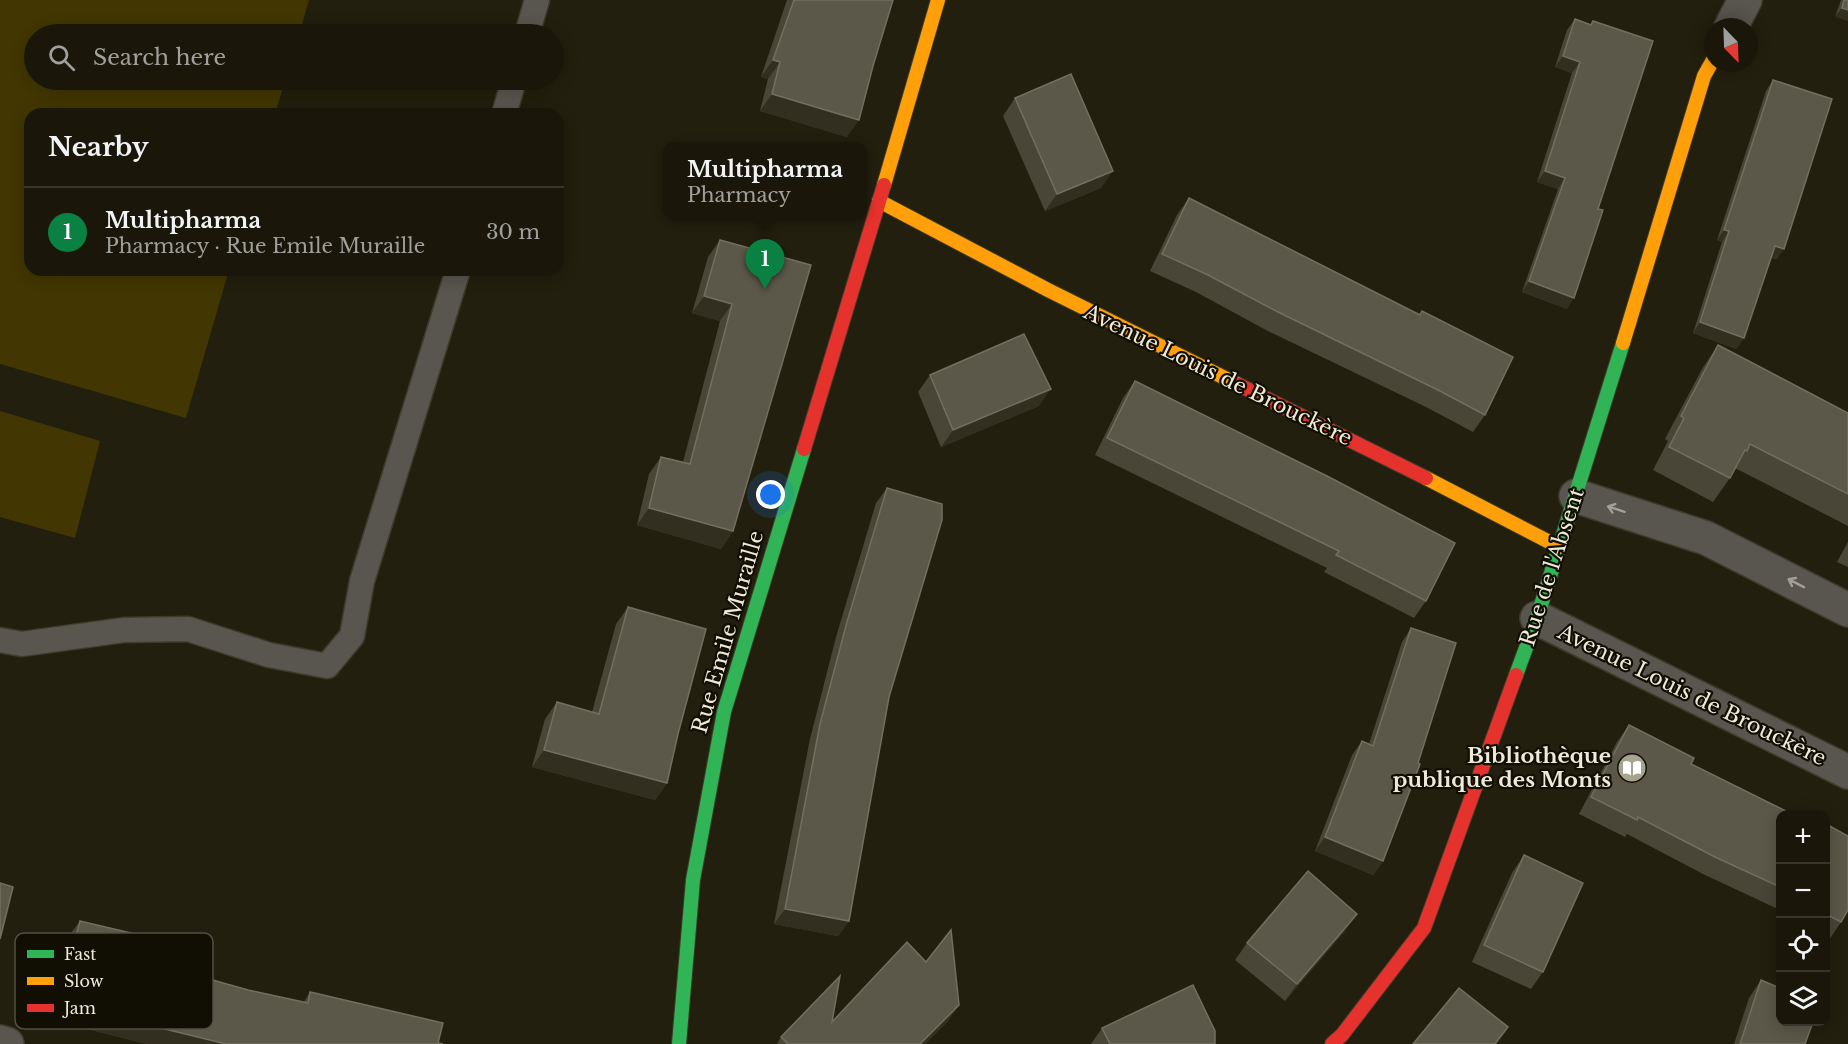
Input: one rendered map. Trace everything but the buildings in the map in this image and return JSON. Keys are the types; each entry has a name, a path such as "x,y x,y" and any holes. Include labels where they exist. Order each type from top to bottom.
{"street":[{"name":"Rue Emile Muraille","path":"679,1044 693,880 724,712 938,0"},
{"path":"1736,18 1745,0"},
{"name":"Rue de l'Absent","path":"1332,1044 1342,1035 1424,928 1537,618 1706,72"},
{"name":"Avenue Louis de Brouckère","path":"879,201 982,258 1467,498 1559,547"},
{"path":"1576,496 1706,538 1848,610"},
{"name":"Avenue Louis de Brouckère","path":"1537,618 1848,772"},
{"path":"0,1042 7,1044"}],"lane":[{"path":"530,24 537,0"},
{"path":"506,108 511,90"},
{"path":"0,640 22,644 124,630 188,629 269,655 327,666 352,636 362,582 456,276"}],"shaded area":[{"path":"0,0 309,0 302,24 24,24 24,90 282,90 277,108 24,108 24,276 227,276 186,418 0,364"},
{"path":"0,411 100,441 75,538 0,517"}],"traffic: fast":[{"path":"1516,675 1537,618 1623,343"},
{"path":"679,1044 693,880 724,712 804,449"}],"traffic: slow":[{"path":"884,185 938,0"},
{"path":"1623,343 1706,72"},
{"path":"879,201 1048,290 1237,384"},
{"path":"1426,478 1559,547"}],"traffic: jam":[{"path":"804,449 884,185"},
{"path":"1237,384 1426,478"},
{"path":"1332,1044 1342,1035 1424,928 1516,675"}],"place":[{"name":"Multipharma","path":"765,289"},
{"name":"Bibliothèque publique des Monts","path":"1632,768"}]}
